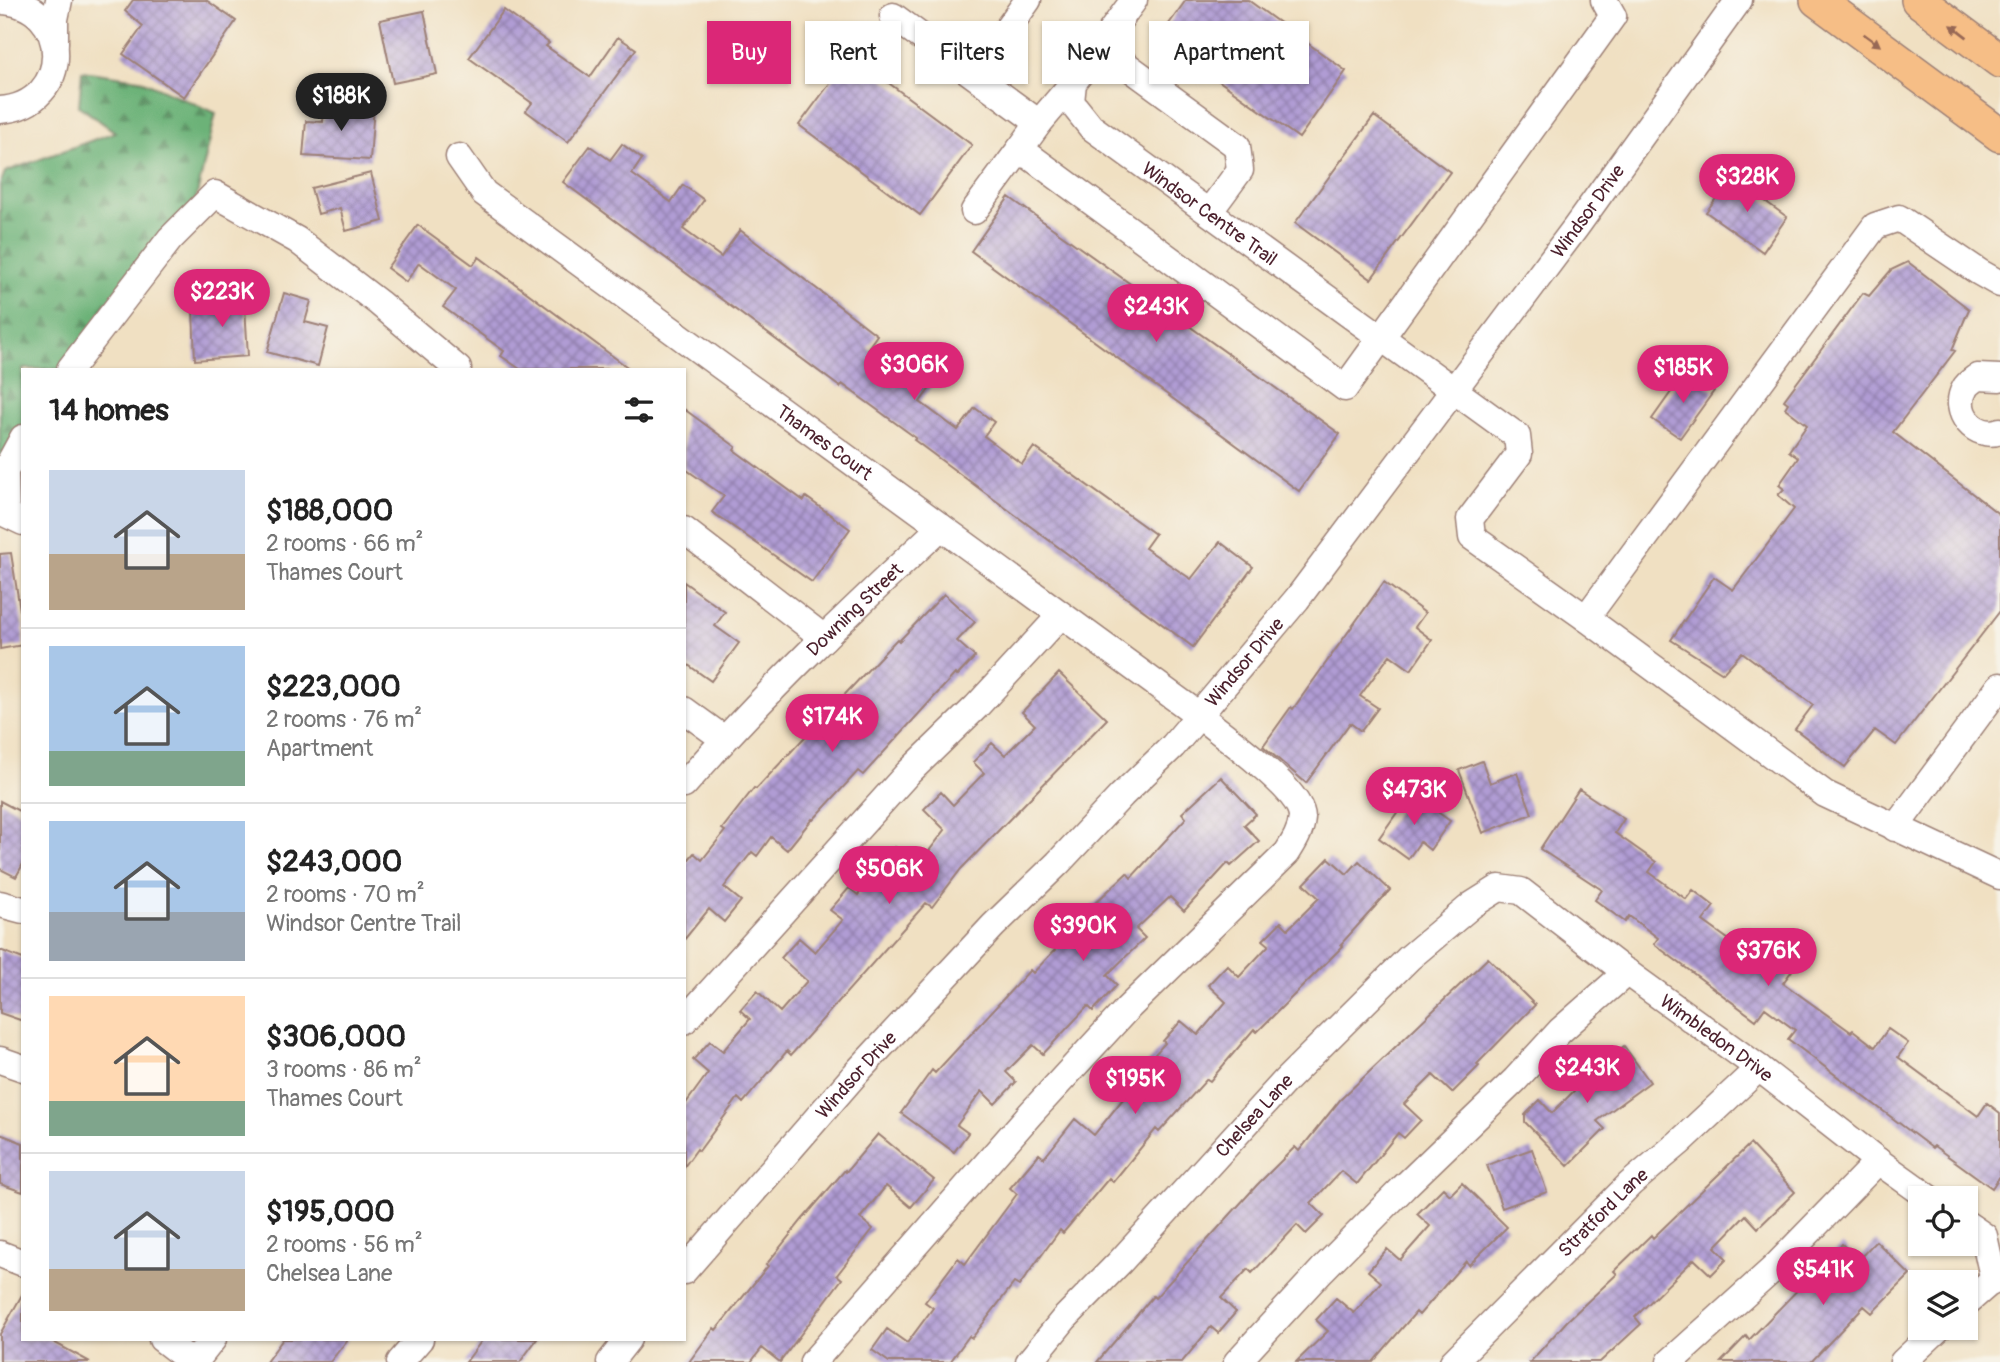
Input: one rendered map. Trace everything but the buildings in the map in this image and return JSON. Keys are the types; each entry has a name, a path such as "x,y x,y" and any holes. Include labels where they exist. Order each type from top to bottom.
{"main road":[{"path":"1817,0 2000,135"},
{"path":"1918,0 2000,61"}],"street":[{"path":"0,110 13,110 29,103 42,92 51,78 56,62 55,19 60,0"},
{"path":"1013,21 1028,0"},
{"path":"1118,21 1134,0"},
{"path":"1020,149 1345,387 1613,16 1604,0"},
{"name":"Windsor Drive","path":"686,1269 867,1062 993,926 1200,716 1297,599 1583,216 1739,0"},
{"path":"0,1 25,6 39,16 49,29 55,45"},
{"path":"893,16 915,32"},
{"path":"1135,72 1237,146 1240,170 1209,212"},
{"path":"988,84 1038,123"},
{"path":"974,211 1038,123 1072,84"},
{"name":"Windsor Centre Trail","path":"1073,84 1072,102 1091,127 1517,436 1519,454 1470,519 1472,537 1825,793 2000,876"},
{"name":"Thames Court","path":"459,157 485,194 1200,716 1280,781 1295,798 1302,816 1298,835 1287,853 1127,1009 1031,1113 813,1362"},
{"path":"71,368 170,239 215,194 297,240 457,368"},
{"path":"1586,618 1875,226 1899,218 2000,284"},
{"path":"2000,378 1977,377 1965,387 1960,404 1963,417 1975,428 1992,434 2000,431"},
{"path":"21,442 5,471 6,514 21,521"},
{"name":"Downing Street","path":"686,783 724,739 824,638 941,527"},
{"path":"686,532 824,638"},
{"path":"686,1019 908,773 976,706 1060,614"},
{"path":"1895,828 2000,686"},
{"path":"686,711 724,739"},
{"name":"Wimbledon Drive","path":"1499,888 1521,891 1913,1186"},
{"name":"Chelsea Lane","path":"1029,1362 1063,1319 1120,1262 1285,1081 1409,958 1472,905 1499,888"},
{"path":"0,904 21,909"},
{"path":"1237,1362 1404,1186 1515,1080 1560,1031 1627,972"},
{"path":"0,1060 21,1067"},
{"name":"Stratford Lane","path":"1453,1362 1630,1184 1680,1142 1759,1068"},
{"path":"1670,1362 1773,1269 1878,1161"},
{"path":"1978,1232 1984,1236 1997,1283 1988,1284 1978,1293"},
{"path":"0,1254 21,1262"},
{"path":"1903,1362 1926,1340"},
{"path":"165,1341 193,1362 211,1341"},
{"path":"400,1362 418,1341"},
{"path":"610,1362 626,1341"}],"green space":[{"path":"82,71 139,79 216,113 196,199 64,368 21,368 21,428 0,459 0,185 5,172 115,132 79,106"}]}
